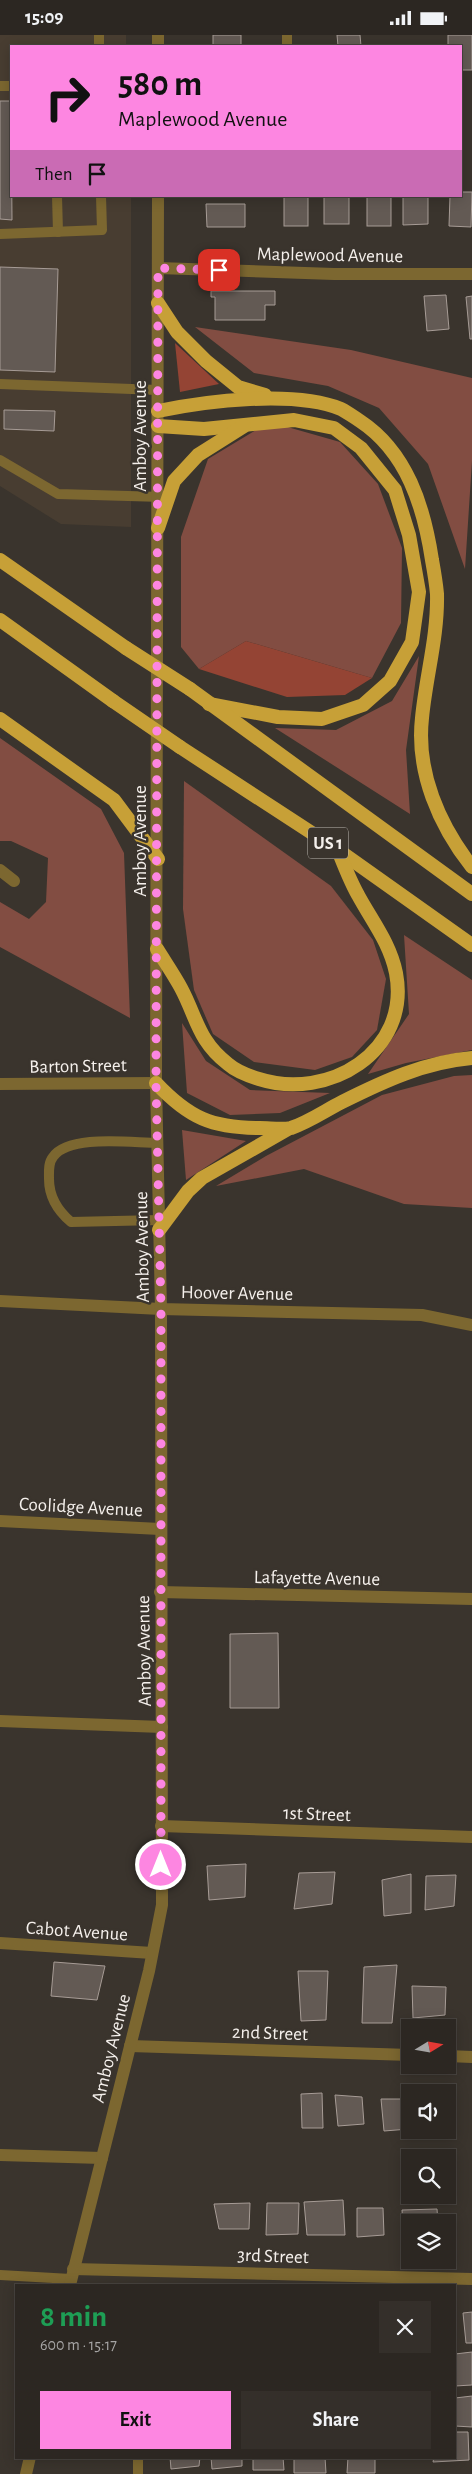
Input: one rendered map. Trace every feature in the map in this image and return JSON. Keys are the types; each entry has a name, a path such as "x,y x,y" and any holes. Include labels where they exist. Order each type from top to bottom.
{"highway":[{"path":"158,303 177,332 206,361 238,387 283,400"},
{"path":"158,411 196,403 234,399 314,403 341,409 376,432 399,458 418,498 429,540 437,594 434,643 422,719 422,761 435,806 455,846 472,867"},
{"path":"158,426 204,429 294,419 334,429 361,448 395,490 409,535 419,592 412,642 390,681 363,705 322,719 278,717 209,704"},
{"path":"158,528 163,497 174,481 198,455 249,423"},
{"name":"US 1","path":"0,560 126,648 190,689 472,893"},
{"name":"US 1","path":"0,620 113,701 338,850 472,945"},
{"path":"0,719 114,799 158,859"},
{"path":"157,949 182,989 199,1033 228,1065 250,1076 272,1083 293,1085 314,1083 348,1072 368,1057 382,1043 395,1015 396,973 385,939 358,895 338,850"},
{"path":"159,1225 188,1191 202,1178 290,1128 367,1089 412,1070 453,1060 472,1058"},
{"path":"156,1083 175,1103 201,1119 240,1128 290,1128"}],"street":[{"name":"Amboy Avenue","path":"158,197 158,426 163,497"},
{"name":"Maplewood Avenue","path":"158,268 334,274 472,274"},
{"name":"Amboy Avenue","path":"71,2277 130,2046 162,1905 161,1309 156,1083 158,528"},
{"path":"0,870 14,881"},
{"name":"Barton Street","path":"0,1085 156,1083"},
{"name":"Hoover Avenue","path":"0,1301 161,1309 422,1315 472,1325"},
{"name":"Coolidge Avenue","path":"0,1521 160,1529"},
{"name":"Lafayette Avenue","path":"160,1592 472,1599"},
{"path":"0,1721 162,1727"},
{"name":"1st Street","path":"161,1826 472,1837"},
{"name":"Cabot Avenue","path":"0,1943 152,1953"},
{"name":"2nd Street","path":"130,2046 401,2055"},
{"path":"456,2056 472,2057"},
{"path":"0,2155 102,2159"},
{"name":"3rd Street","path":"71,2277 472,2279"},
{"path":"26,2474 30,2459"}],"lane":[{"path":"57,197 58,232"},
{"path":"0,234 102,230 101,197"},
{"path":"0,384 158,390"},
{"path":"0,461 58,495 163,497"},
{"path":"158,1143 76,1143 62,1148 52,1157 49,1191 55,1203 71,1222 159,1225"},
{"path":"0,2275 71,2277"},
{"path":"138,2459 138,2474"}],"shaded area":[{"path":"0,35 126,35 126,45 10,45 10,197 131,197 131,527 61,524 0,486"},
{"path":"195,327 351,350 472,378 472,461 465,569 428,464 379,408 328,386 254,373"},
{"path":"175,343 219,384 180,392"},
{"path":"284,426 340,442 378,484 402,548 401,623 372,678 246,641 199,669 181,647 181,537 208,459 256,430"},
{"path":"246,641 372,678 345,695 287,697 199,669"},
{"path":"419,656 406,750 410,814 275,728 336,730 392,701"},
{"path":"0,738 101,809 124,853 130,1018 0,947 0,902 29,919 46,902 48,858 11,841 0,841"},
{"path":"184,781 331,886 373,940 386,979 377,1030 352,1057 315,1070 254,1062 213,1034 194,990 183,909"},
{"path":"404,935 472,980 472,1050 406,1063 368,1074 409,1014"},
{"path":"182,1023 206,1061 250,1090 330,1093 280,1113 230,1115 187,1093"},
{"path":"472,1075 472,1208 404,1204 304,1169 216,1186 266,1156 382,1095 454,1076"},
{"path":"182,1130 246,1141 186,1180"}],"building":[{"path":"213,35 241,35 241,45 213,45"},
{"path":"337,35 360,35 361,45 338,45"},
{"path":"448,35 472,35 472,70 462,70 462,45 448,45"},
{"path":"0,101 10,101 10,197 12,197 12,220 0,219"},
{"path":"462,192 472,192 471,227 449,226 450,197 462,197"},
{"path":"284,197 308,197 308,226 284,226"},
{"path":"324,197 349,197 349,224 324,224"},
{"path":"367,197 391,197 391,226 367,226"},
{"path":"403,197 428,197 428,224 403,225"},
{"path":"206,204 245,204 245,227 207,227"},
{"path":"0,267 58,269 55,372 0,370"},
{"path":"211,291 275,291 275,305 265,305 265,320 215,320 215,297 211,297"},
{"path":"446,295 449,329 427,331 424,296"},
{"path":"472,296 472,339 470,339 466,297"},
{"path":"4,410 55,411 54,431 4,429"},
{"path":"278,1633 279,1708 230,1708 230,1634"},
{"path":"246,1864 245,1897 209,1900 207,1866"},
{"path":"335,1872 332,1904 294,1909 299,1873"},
{"path":"411,1874 411,1913 384,1916 382,1880"},
{"path":"456,1875 454,1906 425,1910 426,1876"},
{"path":"54,1962 105,1966 97,2000 51,1996"},
{"path":"397,1965 392,2023 362,2023 364,1967"},
{"path":"298,1971 328,1971 326,2020 301,2021"},
{"path":"412,1986 446,1987 445,2015 413,2018"},
{"path":"322,2093 323,2128 302,2128 301,2094"},
{"path":"335,2095 362,2097 364,2124 338,2126"},
{"path":"381,2099 401,2099 401,2130 384,2131"},
{"path":"343,2200 345,2235 307,2235 304,2202"},
{"path":"250,2203 249,2229 219,2229 214,2204"},
{"path":"267,2203 299,2203 298,2234 266,2235"},
{"path":"357,2208 383,2208 384,2235 357,2237"},
{"path":"437,2209 437,2214 402,2214 402,2210"},
{"path":"472,2312 472,2343 466,2343 463,2313"},
{"path":"472,2352 472,2385 456,2386 456,2354"},
{"path":"472,2396 472,2427 456,2426 456,2398"},
{"path":"456,2432 468,2432 469,2460 433,2462 434,2459 456,2459"},
{"path":"170,2459 200,2459 199,2466 171,2469"},
{"path":"211,2459 242,2459 242,2466 212,2469"},
{"path":"253,2459 283,2459 284,2470 253,2470"},
{"path":"294,2459 325,2459 326,2473 294,2473"},
{"path":"348,2459 375,2459 375,2473 347,2473"}],"route":[{"path":"161,1865 161,1309 156,1083 158,268 219,270"}]}
